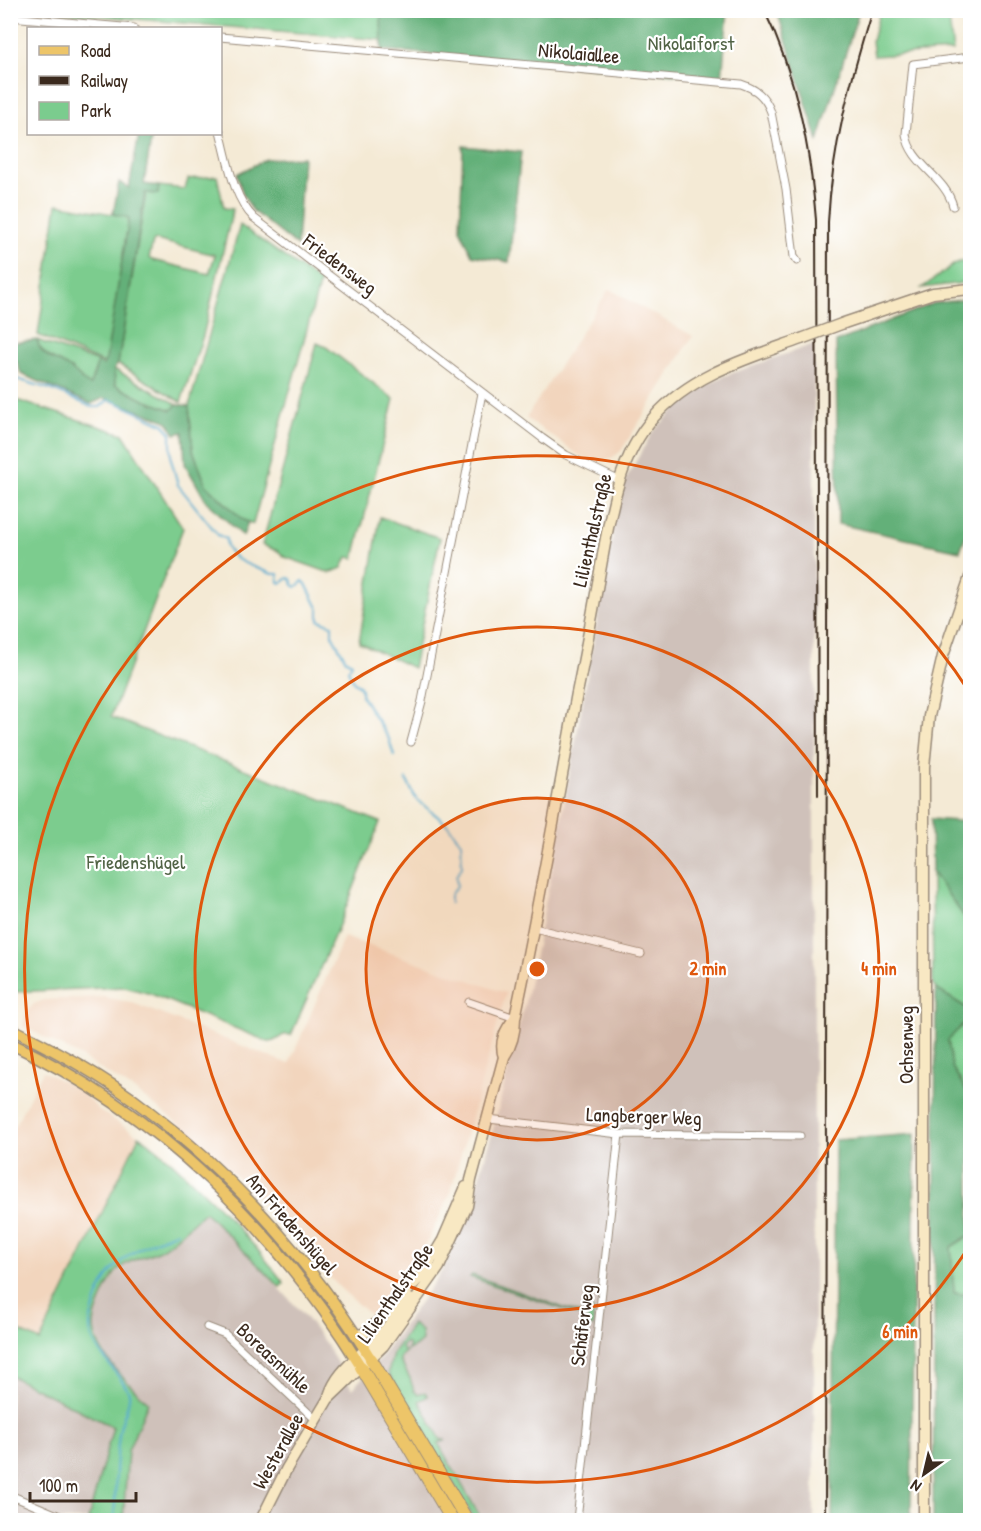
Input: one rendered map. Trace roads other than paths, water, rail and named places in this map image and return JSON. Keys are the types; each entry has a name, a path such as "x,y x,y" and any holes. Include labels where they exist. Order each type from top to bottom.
{"highway":[{"name":"Am Friedenshügel","path":"369,1354 467,1521"},
{"name":"Am Friedenshügel","path":"358,1363 452,1521"}],"main road":[{"name":"Am Friedenshügel","path":"10,1028 76,1063 113,1086 183,1139 247,1199 278,1233 318,1282 369,1354"},
{"name":"Am Friedenshügel","path":"10,1043 64,1069 105,1095 138,1118 196,1166 250,1220 277,1251 358,1363"}],"street":[{"path":"10,16 124,27"},
{"name":"Nikolaiallee","path":"222,37 741,84 751,87 767,101 771,112 786,189 794,257 797,261"},
{"path":"953,206 945,186 917,157 908,142 906,134 913,64 970,57"},
{"name":"Friedensweg","path":"221,135 239,198 254,219 566,455 620,481"},
{"name":"Lilienthalstraße","path":"369,1354 408,1314 439,1267 466,1206 504,1057 501,1047 507,1027 515,1018 534,928 602,557 620,481 638,439 654,417 672,399 699,380 729,366 933,293 970,289"},
{"path":"411,742 422,701 482,393"},
{"name":"Ochsenweg","path":"924,1521 924,767 929,716 944,656 970,577"},
{"path":"534,928 641,954"},
{"path":"469,1002 515,1018"},
{"name":"Langberger Weg","path":"488,1119 620,1134 800,1136"},
{"name":"Schäferweg","path":"577,1521 620,1134"},
{"name":"Lilienthalstraße","path":"369,1354 418,1286 471,1180"},
{"name":"Lilienthalstraße","path":"356,1335 363,1334 373,1327 422,1275"},
{"name":"Boreasmühle","path":"207,1328 225,1334 315,1419"},
{"name":"Westerallee","path":"261,1521 287,1468 315,1419 328,1399 358,1363 369,1354"},
{"path":"10,1495 69,1521"}],"waterway":[{"path":"10,377 53,390 92,407 100,407 108,400 113,401 163,424 171,433 171,459 178,485 218,535 226,539 231,553 250,566 278,574 279,582 282,583 288,578 296,587 303,581 306,584 319,610 319,620 332,625 332,635 346,660 352,663 348,670 389,739 394,756"},
{"path":"406,779 416,799 447,824 461,842 462,867 456,876 457,886 450,895 450,903"},
{"path":"114,1520 118,1440 129,1402 129,1393 93,1340 90,1331 91,1318 101,1289 117,1266 137,1250 177,1232"}],"railway":[{"path":"764,10 785,61 800,113 806,139 816,220 818,795"},
{"path":"825,1520 828,222 833,167 843,115 872,10"}],"park label":[{"name":"Nikolaiforst","path":"691,43"},
{"name":"Friedenshügel","path":"136,862"}]}
